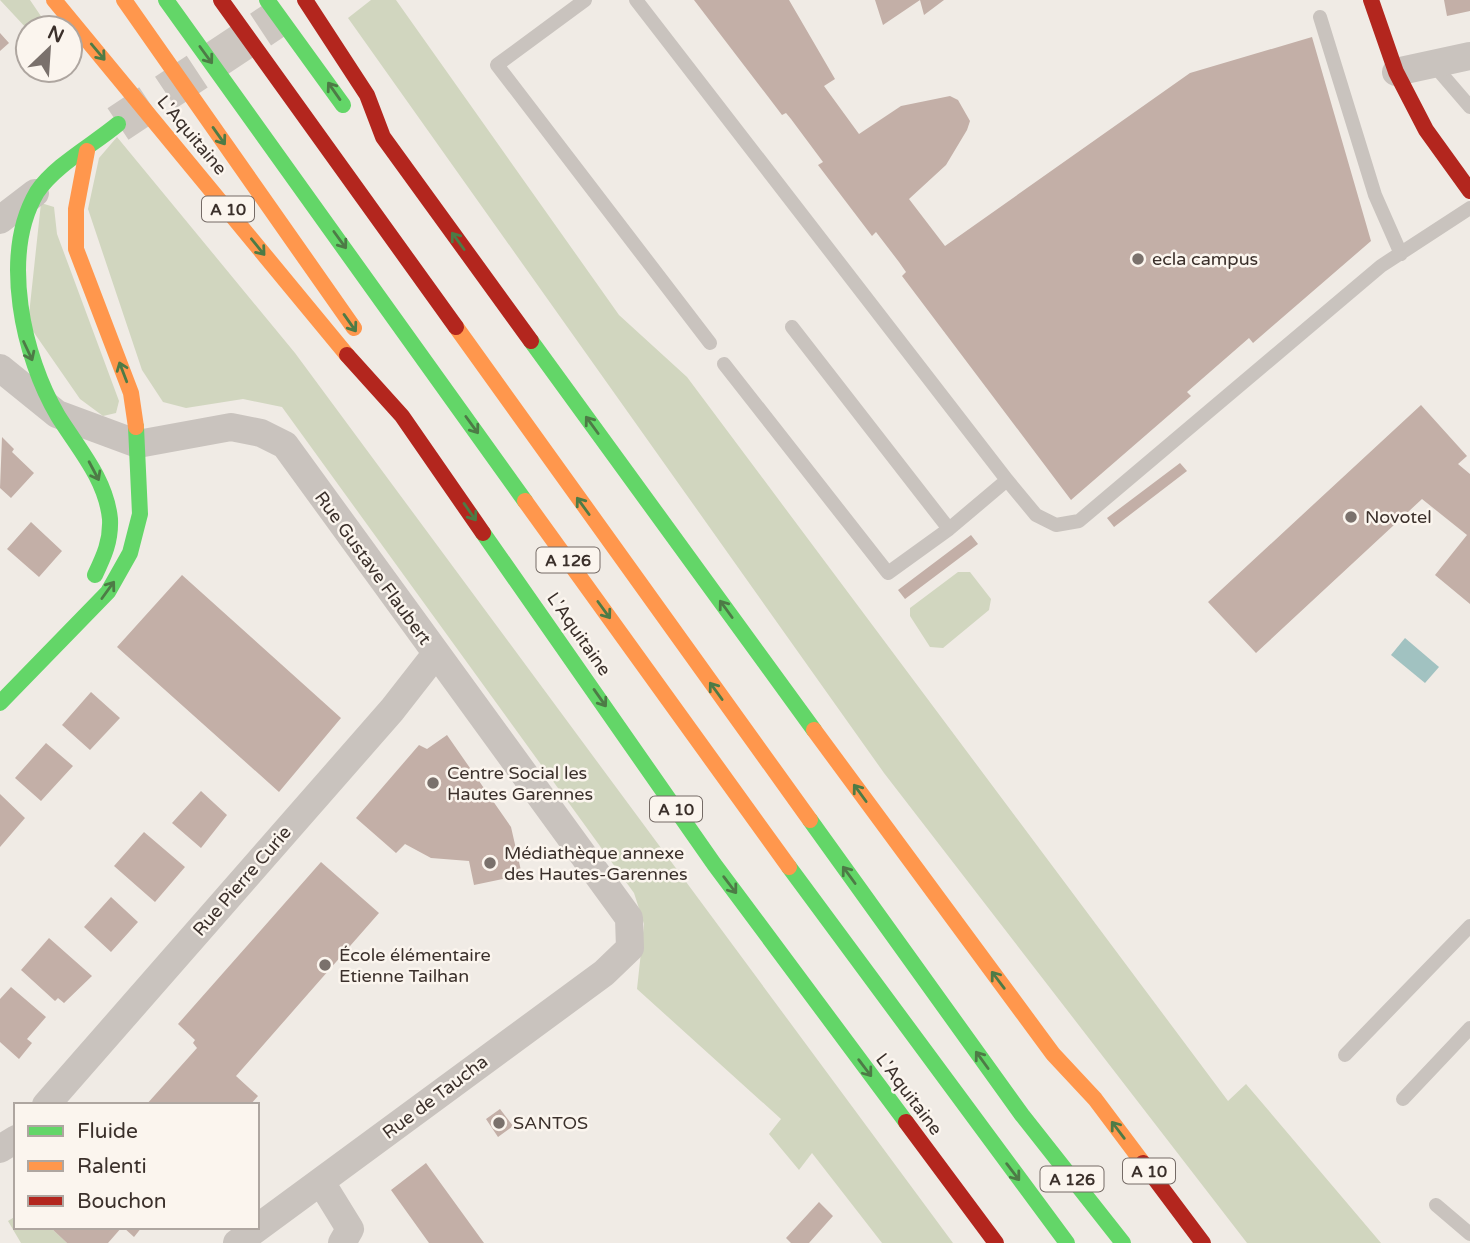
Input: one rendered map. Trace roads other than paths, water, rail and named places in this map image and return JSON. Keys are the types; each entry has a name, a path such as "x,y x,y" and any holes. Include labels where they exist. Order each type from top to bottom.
{"main road":[{"name":"L'Aquitaine","path":"54,0 328,334 402,416 714,864 996,1243"},
{"path":"124,0 366,350 402,416"},
{"name":"A 126","path":"166,0 762,831 1067,1243"},
{"name":"A 126","path":"220,0 1022,1115 1123,1243"},
{"path":"267,0 347,110 383,137"},
{"name":"A 10","path":"305,0 367,95 383,137 914,868 1054,1054 1095,1099 1203,1243"},
{"path":"1371,0 1396,72 1426,130 1470,191"},
{"path":"60,638 89,588 110,536 104,491 80,446 57,414 19,332 11,271 19,229 37,192 118,124"},
{"path":"0,703 60,638 108,592 130,553 140,514 138,444 131,393 76,249 76,209 87,151"}],"street":[{"path":"1396,72 1470,56"},
{"path":"0,220 37,192"},
{"path":"0,368 57,414 138,444"},
{"name":"Rue Gustave Flaubert","path":"138,444 230,427 261,433 285,445 435,655 629,918 629,948"},
{"name":"Rue Pierre Curie","path":"48,1103 392,710 435,655"},
{"name":"Rue de Taucha","path":"259,1227 604,973 629,948"},
{"path":"321,1182 350,1229 342,1243"},
{"name":"Rue de Taucha","path":"237,1243 256,1229"}],"lane":[{"path":"585,0 497,65 710,343"},
{"path":"636,0 1007,480 1035,515 1056,525 1079,521 1381,266 1470,208"},
{"path":"1320,17 1375,195 1401,254"},
{"path":"1433,64 1470,107"},
{"path":"792,327 949,529"},
{"path":"724,364 888,573 949,529 1007,480"},
{"path":"1345,1055 1470,926"},
{"path":"1402,1099 1470,1028"},
{"path":"1436,1205 1470,1234"}],"water":[{"path":"1405,638 1439,667 1425,683 1391,655"}],"tunnel":[{"path":"118,124 275,20"}],"place":[{"name":"ecla campus","path":"1138,259"},
{"name":"Novotel","path":"1351,517"},
{"name":"Centre Social les Hautes Garennes","path":"433,783"},
{"name":"Médiathèque annexe des Hautes-Garennes","path":"490,863"},
{"name":"École élémentaire Etienne Tailhan","path":"325,965"},
{"name":"SANTOS","path":"499,1123"}]}
